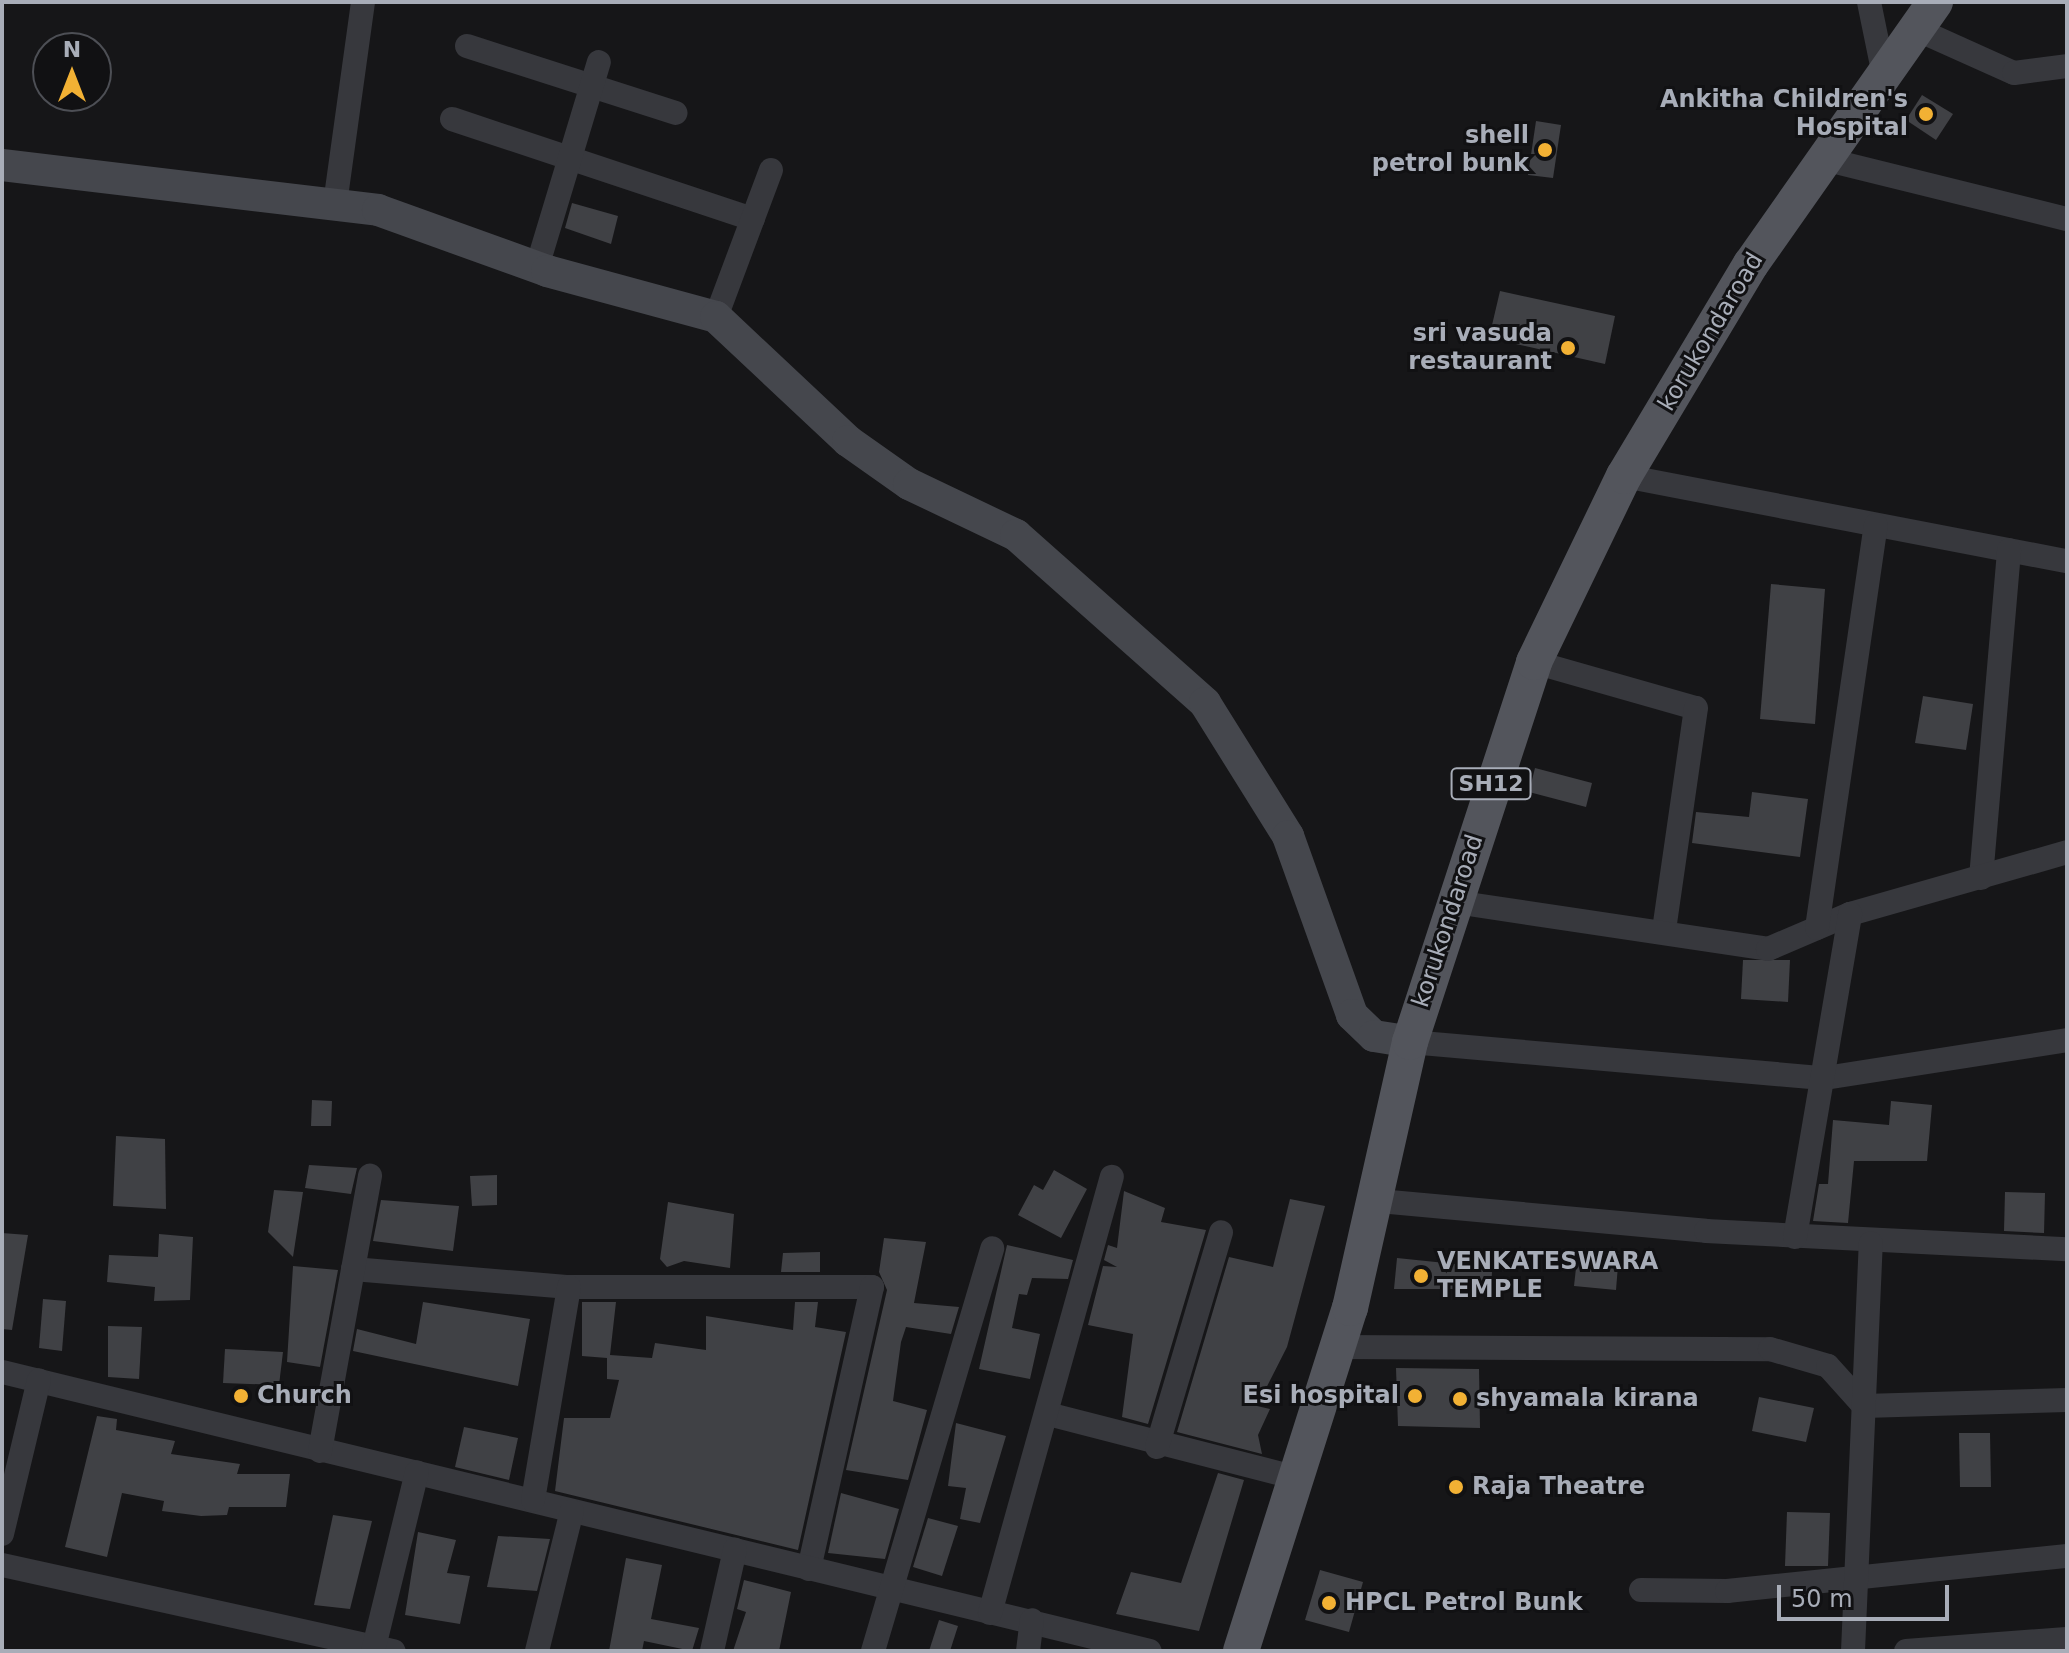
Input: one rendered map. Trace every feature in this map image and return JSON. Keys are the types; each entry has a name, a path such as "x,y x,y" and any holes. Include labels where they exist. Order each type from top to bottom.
{"main road":[{"name":"korukondaroad","path":"1241,1651 1338,1347 1379,1201 1410,1042 1534,662 1624,476 1751,264 1926,16"},
{"path":"2,165 378,210 537,267 716,317 848,441 909,484 1016,535 1205,703 1288,836 1352,1015 1374,1036 1410,1042"}],"street":[{"path":"335,204 363,2"},
{"path":"1869,2 1884,75"},
{"path":"1926,16 2014,73 2067,66"},
{"path":"467,46 676,113"},
{"path":"537,267 599,62"},
{"path":"452,119 571,155 753,219"},
{"path":"1824,159 2067,219"},
{"path":"716,317 771,170"},
{"path":"1624,476 2067,561"},
{"path":"1817,928 1876,525"},
{"path":"1981,878 2009,550"},
{"path":"1534,662 1696,708 1664,931"},
{"path":"1455,902 1768,949 1850,914 2067,852"},
{"path":"1795,1237 1825,1078 1850,914"},
{"path":"1410,1042 1825,1078 2067,1040"},
{"path":"320,1451 370,1175"},
{"path":"990,1613 1112,1177"},
{"path":"1379,1201 1871,1243 2067,1249"},
{"path":"1157,1447 1221,1232"},
{"path":"1853,1651 1871,1243"},
{"path":"873,1651 889,1588 992,1248"},
{"path":"353,1269 569,1287 872,1287 809,1569"},
{"path":"533,1500 569,1287"},
{"path":"1338,1347 1770,1349 1828,1366 1864,1406 2067,1400"},
{"path":"2,1372 1150,1651"},
{"path":"2,1534 39,1380"},
{"path":"1048,1414 1157,1447 1297,1478"},
{"path":"2,1565 381,1650 417,1472"},
{"path":"537,1651 572,1511"},
{"path":"712,1651 735,1550"},
{"path":"1641,1590 1727,1591 1857,1573 2067,1556"},
{"path":"1028,1651 1032,1620"},
{"path":"1906,1651 2067,1639"}],"building":[{"path":"1922,95 1953,114 1936,140 1906,120"},
{"name":"shell petrol bunk","path":"1536,121 1561,125 1553,178 1528,175"},
{"path":"572,203 618,216 611,244 565,228"},
{"path":"1500,291 1615,316 1605,364 1489,338"},
{"path":"1771,584 1825,589 1815,724 1760,719"},
{"path":"1923,696 1973,704 1966,750 1915,743"},
{"path":"1535,768 1592,783 1586,807 1529,792"},
{"path":"1752,792 1808,799 1800,857 1692,843 1696,812 1749,817"},
{"path":"1743,960 1790,960 1788,1002 1741,999"},
{"path":"312,1100 332,1101 331,1126 311,1126"},
{"path":"1891,1101 1932,1105 1927,1161 1854,1161 1848,1223 1813,1221 1819,1184 1828,1184 1833,1120 1889,1125"},
{"path":"116,1136 165,1139 166,1209 113,1206"},
{"path":"309,1165 357,1168 351,1194 305,1188"},
{"path":"1054,1170 1087,1189 1061,1238 1018,1215 1034,1185 1043,1190"},
{"path":"497,1175 497,1205 472,1206 470,1176"},
{"path":"274,1190 303,1192 293,1257 268,1232"},
{"path":"1124,1191 1165,1208 1161,1222 1206,1230 1148,1424 1122,1417 1133,1334 1088,1325 1103,1266 1117,1267 1104,1260 1108,1245 1117,1248"},
{"path":"2005,1192 2045,1193 2044,1233 2004,1231"},
{"path":"1290,1199 1325,1206 1287,1347 1257,1406 1270,1409 1258,1435 1262,1454 1177,1432 1229,1257 1273,1267"},
{"path":"381,1200 459,1206 453,1251 373,1241"},
{"path":"668,1202 734,1214 730,1268 684,1261 667,1267 660,1259"},
{"path":"2,1233 28,1235 12,1330 2,1329"},
{"path":"159,1234 193,1237 190,1300 154,1301 155,1287 107,1282 109,1255 158,1257"},
{"path":"884,1238 926,1242 914,1303 959,1307 951,1334 906,1327 901,1342 893,1401 927,1410 908,1480 846,1470 887,1290 879,1272"},
{"path":"1007,1245 1073,1260 1068,1279 1032,1278 1027,1295 1019,1294 1012,1328 1040,1334 1030,1379 979,1369"},
{"path":"1578,1250 1619,1253 1616,1290 1574,1286"},
{"path":"820,1252 820,1272 781,1272 783,1253"},
{"path":"1455,1253 1493,1255 1491,1289 1394,1289 1397,1258 1455,1264"},
{"path":"293,1266 338,1270 320,1367 287,1362"},
{"path":"43,1299 66,1301 62,1351 39,1348"},
{"path":"423,1302 530,1319 518,1386 353,1351 357,1329 416,1344"},
{"path":"582,1302 616,1302 610,1355 652,1358 655,1343 706,1350 706,1316 793,1330 795,1302 818,1302 815,1327 846,1332 798,1550 555,1491 564,1418 610,1418 619,1380 607,1379 607,1358 582,1356"},
{"path":"108,1326 142,1327 139,1379 108,1377"},
{"path":"225,1349 283,1352 279,1385 223,1383"},
{"path":"1396,1368 1479,1369 1480,1428 1398,1426"},
{"path":"1759,1397 1814,1408 1806,1442 1752,1431"},
{"path":"97,1416 117,1419 116,1430 175,1441 171,1454 240,1464 237,1474 290,1474 286,1507 229,1507 227,1515 201,1516 162,1511 164,1501 122,1493 107,1557 65,1547"},
{"path":"956,1423 1006,1436 980,1523 960,1519 966,1488 948,1486"},
{"path":"464,1427 518,1438 509,1480 455,1467"},
{"path":"1959,1433 1990,1433 1991,1487 1960,1487"},
{"path":"1218,1473 1244,1480 1199,1631 1116,1614 1131,1572 1181,1583"},
{"path":"841,1493 899,1509 885,1559 828,1553"},
{"path":"1787,1512 1830,1513 1828,1566 1785,1566"},
{"path":"333,1515 372,1521 350,1609 314,1605"},
{"path":"928,1518 958,1526 942,1576 913,1567"},
{"path":"418,1532 456,1540 447,1573 470,1576 460,1624 405,1615"},
{"path":"498,1536 550,1539 537,1591 487,1587"},
{"path":"626,1558 662,1565 651,1619 699,1628 692,1651 644,1641 642,1651 609,1651"},
{"path":"1320,1570 1363,1582 1349,1632 1305,1620"},
{"path":"744,1580 791,1592 779,1651 733,1651 746,1612 737,1609"},
{"path":"939,1620 958,1626 950,1651 929,1651"}],"place":[{"name":"Ankitha Children's Hospital","path":"1926,114"},
{"name":"shell petrol bunk","path":"1545,150"},
{"name":"sri vasuda restaurant","path":"1568,348"},
{"name":"VENKATESWARA TEMPLE","path":"1421,1276"},
{"name":"Church","path":"241,1396"},
{"name":"Esi hospital","path":"1415,1396"},
{"name":"shyamala kirana","path":"1460,1399"},
{"name":"Raja Theatre","path":"1456,1487"},
{"name":"HPCL Petrol Bunk","path":"1329,1603"}]}
